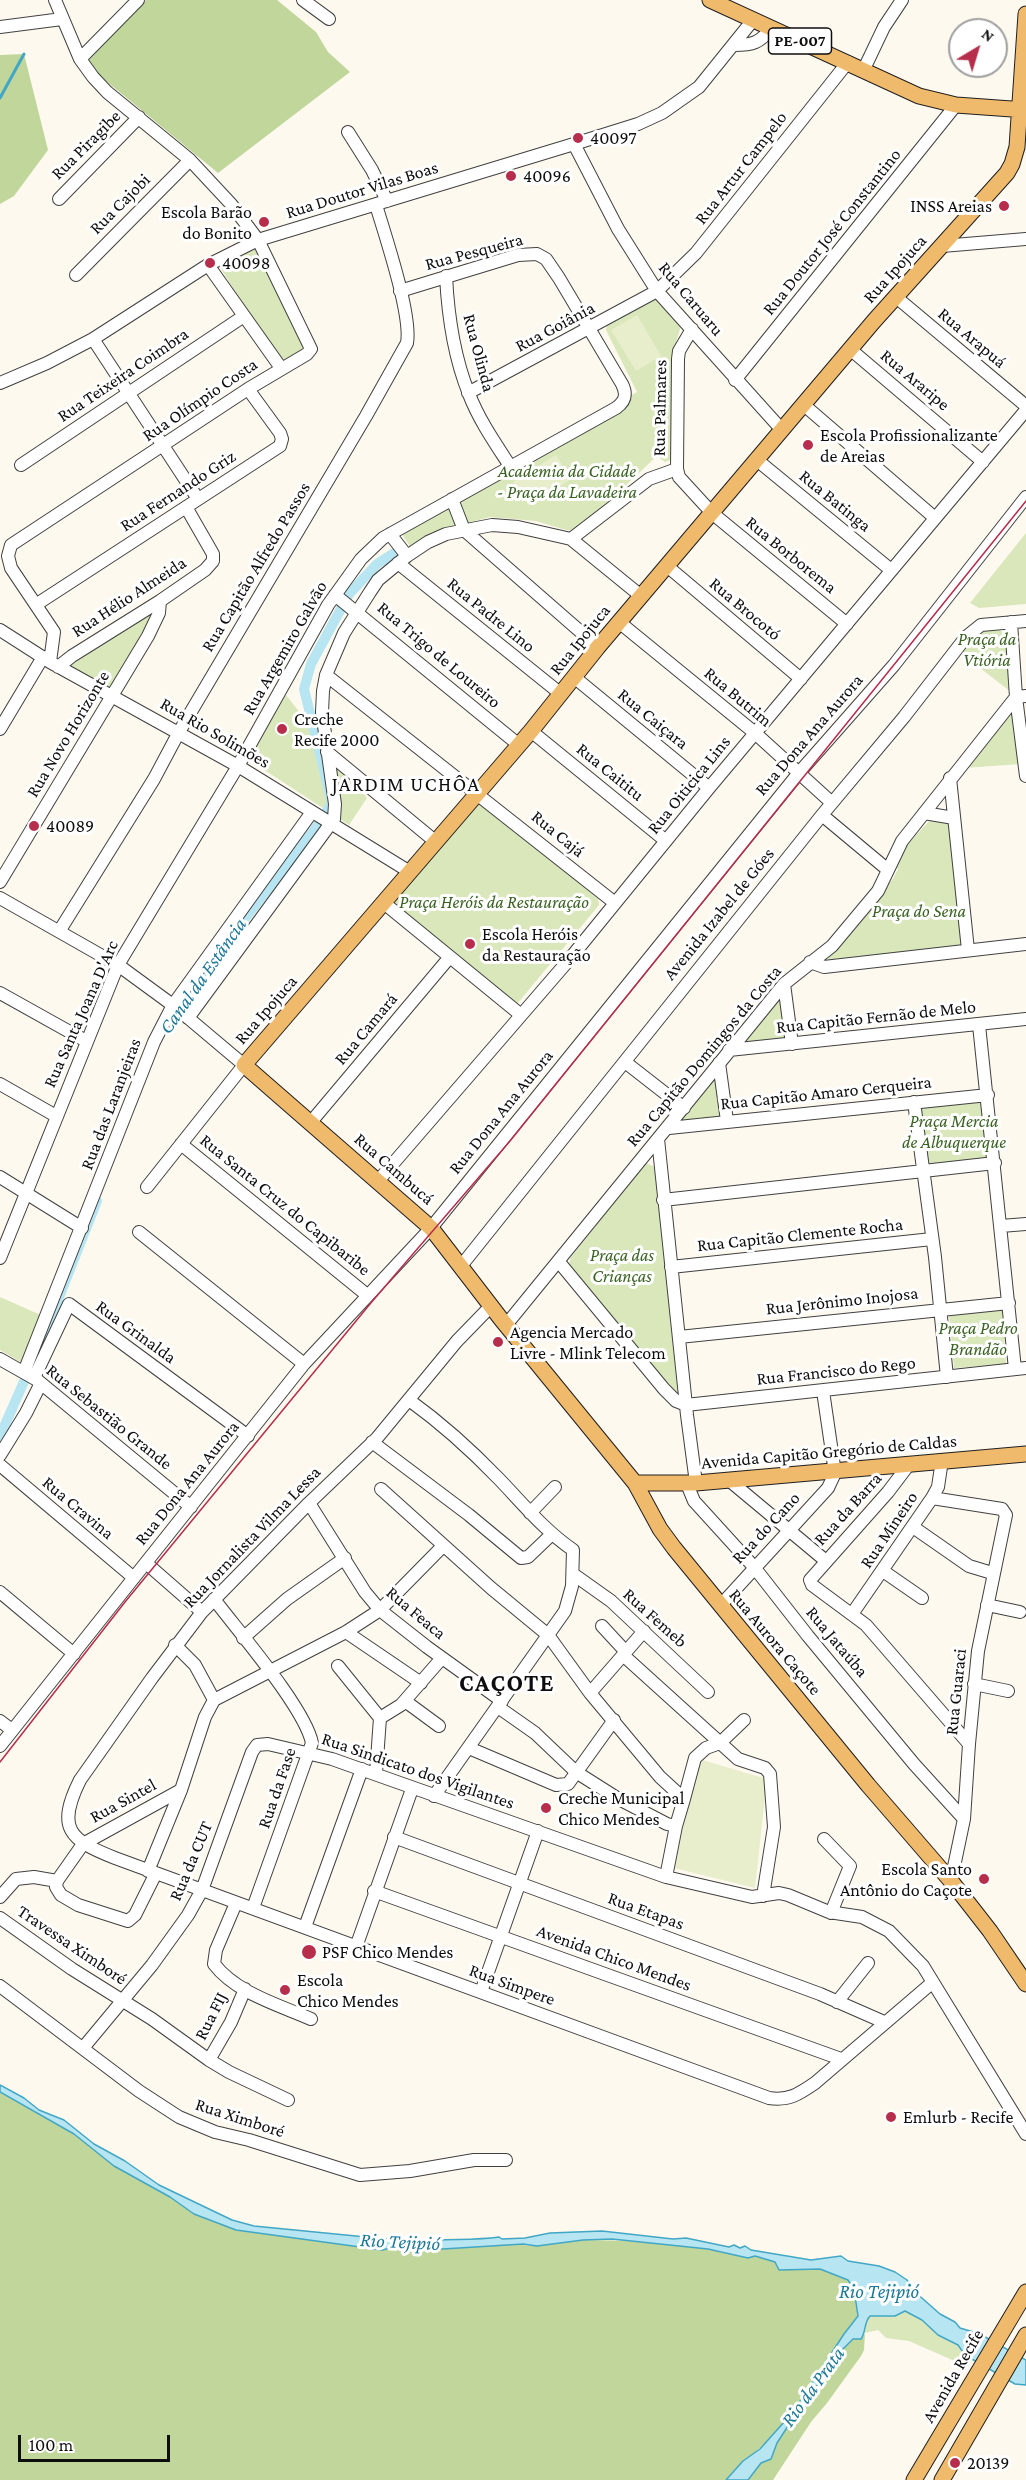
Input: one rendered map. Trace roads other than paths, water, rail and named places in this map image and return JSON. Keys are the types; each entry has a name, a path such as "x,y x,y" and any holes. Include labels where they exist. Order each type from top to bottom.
{"main road":[{"name":"PE-007","path":"710,0 919,96 956,105 1023,110"},
{"name":"Rua Ipojuca","path":"244,1065 531,731 598,646 850,350 1012,164 1023,110 1026,14"},
{"name":"Rua Cambucá","path":"244,1065 431,1228 503,1322"},
{"name":"Rua Aurora Caçote","path":"503,1322 634,1483 660,1529 720,1606 868,1785 951,1881 990,1931 1026,1984"},
{"name":"Avenida Capitão Gregório de Caldas","path":"634,1483 692,1484 835,1473 910,1463 1026,1454"},
{"name":"Avenida Recife","path":"914,2480 1026,2292"},
{"path":"942,2480 1026,2336"}],"street":[{"path":"55,0 80,59 107,92 190,160 231,204 258,240"},
{"path":"80,59 138,0"},
{"path":"303,0 329,19"},
{"path":"864,69 884,27 902,0"},
{"path":"0,27 62,19"},
{"name":"Rua Doutor Vilas Boas","path":"0,383 47,363 93,339 208,265 258,240 638,124 675,105 699,87 753,20"},
{"path":"734,45 753,44 760,41 771,28"},
{"name":"Rua Artur Campelo","path":"657,291 696,253 848,62"},
{"name":"Rua Doutor José Constantino","path":"735,380 956,105"},
{"name":"Rua Piragibe","path":"58,199 139,117"},
{"name":"Rua Capitão Alfredo Passos","path":"60,930 154,779 178,732 407,343 408,331 382,203 372,170 348,132"},
{"name":"Rua Caruaru","path":"574,144 618,229 657,291 782,430"},
{"name":"Rua Cajobi","path":"76,275 190,160"},
{"path":"942,246 1026,239"},
{"name":"Rua Olímpio Costa","path":"37,604 12,568 8,556 9,549 15,541 164,446 248,389 307,354 311,349 258,240"},
{"name":"Rua Pesqueira","path":"400,291 518,255 537,254 546,259 560,278 590,329"},
{"path":"208,265 281,368"},
{"name":"Rua Olinda","path":"446,276 454,343 468,393 488,433 510,466"},
{"name":"Rua Goiânia","path":"468,393 657,291"},
{"name":"Rua Arapuá","path":"896,297 1024,402"},
{"name":"Rua Teixeira Coimbra","path":"21,465 244,316"},
{"name":"Rua Argemiro Galvão","path":"238,766 315,627 361,559 390,534 616,408 624,400 625,389 590,329"},
{"name":"Rua Palmares","path":"692,329 679,351 678,359 677,469 684,484 712,513"},
{"path":"93,339 198,499"},
{"name":"Rua Araripe","path":"850,350 983,462"},
{"name":"Rua Fernando Griz","path":"37,604 276,450 282,441 280,434 248,389"},
{"name":"Rua Oiticica Lins","path":"378,1181 521,1015 983,462 1024,402"},
{"path":"804,405 935,518"},
{"name":"Rua Batinga","path":"757,460 891,570"},
{"path":"571,538 649,479 677,469"},
{"name":"Rua Dona Ana Aurora","path":"0,1746 304,1364 431,1228 798,774 894,665 1026,497"},
{"path":"452,499 464,530 598,646"},
{"name":"Rua Hélio Almeida","path":"50,662 72,656 160,601 205,570 213,561 213,554 186,507"},
{"name":"Rua Borborema","path":"712,513 847,624"},
{"path":"187,1017 335,812 322,712 322,692 326,675 344,633 356,610 378,580 428,542 464,530 502,525 571,538 641,596"},
{"name":"Rua Padre Lino","path":"390,534 403,560 561,694"},
{"name":"Rua Brocotó","path":"667,566 801,678"},
{"name":"Rua Trigo de Loureiro","path":"336,595 519,745"},
{"name":"Rua Novo Horizonte","path":"0,882 148,636 159,613 160,601"},
{"path":"0,729 50,662 54,632 37,604"},
{"name":"Avenida Izabel de Góes","path":"461,1266 973,629 981,625 1026,621"},
{"name":"Rua Butrim","path":"619,622 755,733 832,803"},
{"path":"1011,622 1021,696 1026,776"},
{"name":"Rua Rio Solimões","path":"0,630 50,662 238,766 410,872"},
{"name":"Rua Cajá","path":"326,675 615,903"},
{"name":"Rua Caiçara","path":"574,678 709,788"},
{"name":"Rua Capitão Domingos da Costa","path":"503,1322 559,1262 784,984 831,946 878,891 899,846 950,778 1021,696"},
{"name":"Rua Caititu","path":"531,731 666,841"},
{"path":"327,752 436,842"},
{"name":"Rua Santa Joana D'Arc","path":"0,1258 118,965 238,766"},
{"path":"950,778 968,950"},
{"name":"Rua das Laranjeiras","path":"0,1455 26,1413 32,1377 82,1228 154,1042 173,1006 314,813"},
{"path":"924,813 954,818"},
{"path":"822,815 888,870"},
{"path":"0,898 118,965 187,1017 244,1065"},
{"path":"384,903 521,1015"},
{"path":"810,962 824,968 1026,944"},
{"name":"Rua Camará","path":"311,1122 449,958"},
{"path":"784,984 792,1044"},
{"path":"0,993 87,1041"},
{"name":"Rua Capitão Fernão de Melo","path":"729,1050 1026,1018"},
{"path":"979,1024 1009,1303 1021,1369"},
{"path":"625,1062 684,1108"},
{"path":"719,1063 728,1121"},
{"name":"Rua Ipojuca","path":"147,1187 244,1065"},
{"path":"0,1084 56,1116"},
{"name":"Rua Capitão Amaro Cerqueira","path":"669,1128 988,1095"},
{"path":"914,1102 941,1309 947,1377"},
{"path":"658,1139 692,1484"},
{"name":"Rua Santa Cruz do Capibaribe","path":"182,1144 367,1295"},
{"path":"663,1200 923,1169 994,1163"},
{"path":"0,1177 82,1228"},
{"path":"1001,1226 1026,1224"},
{"path":"140,1232 304,1364"},
{"name":"Rua Capitão Clemente Rocha","path":"671,1267 932,1239"},
{"path":"559,1262 671,1397 680,1404 686,1405"},
{"name":"Rua Jerônimo Inojosa","path":"679,1337 1009,1303"},
{"name":"Rua Grinalda","path":"32,1377 69,1304 248,1436"},
{"name":"Rua Jornalista Vilma Lessa","path":"83,1844 69,1826 67,1815 73,1794 89,1766 175,1645 214,1599 372,1442 457,1341 491,1306"},
{"name":"Rua Sebastião Grande","path":"0,1359 32,1377 191,1507"},
{"name":"Rua Francisco do Rego","path":"686,1405 1021,1369"},
{"path":"823,1390 835,1473"},
{"path":"409,1400 430,1415 488,1468 530,1513 573,1550 570,1600 559,1621 434,1796"},
{"path":"372,1442 469,1515 521,1558 528,1557 552,1534"},
{"name":"Rua Mineiro","path":"852,1614 932,1498 938,1487 942,1460"},
{"name":"Rua da Barra","path":"852,1614 812,1585 811,1577 888,1492 910,1463"},
{"name":"Rua Cravina","path":"0,1465 134,1578"},
{"name":"Rua do Cano","path":"720,1606 828,1488 835,1473"},
{"path":"730,1481 826,1561"},
{"name":"Rua Jataúba","path":"692,1484 694,1501 754,1567 914,1764 964,1819"},
{"path":"530,1513 555,1487"},
{"path":"381,1489 443,1546 548,1635 590,1693 660,1777 682,1799"},
{"name":"Rua Guaraci","path":"932,1498 1005,1511 974,1683 964,1819 951,1881"},
{"name":"Rua Feaca","path":"309,1503 365,1592 380,1610 500,1704 576,1772 617,1798 671,1825"},
{"path":"913,1527 969,1566 992,1573"},
{"path":"83,1844 57,1881 58,1891 78,1905 124,1921 132,1919 152,1872 205,1717 214,1700 346,1632 380,1610 443,1546"},
{"path":"243,1638 287,1599 345,1558"},
{"path":"146,1563 202,1612"},
{"path":"883,1571 922,1598"},
{"name":"Rua Femeb","path":"573,1574 611,1601 708,1692"},
{"path":"0,1592 74,1654"},
{"name":"Rua da Fase","path":"214,1599 269,1671 308,1731 312,1743 252,1908"},
{"path":"987,1605 1020,1612"},
{"path":"852,1614 882,1643 969,1744"},
{"path":"602,1626 625,1653 738,1759 765,1768 770,1774 774,1827 763,1896"},
{"path":"590,1693 644,1631"},
{"path":"346,1632 421,1683"},
{"path":"175,1645 195,1665 214,1700"},
{"path":"380,1718 405,1701 442,1658"},
{"path":"338,1666 380,1718 376,1773"},
{"path":"974,1683 1008,1691"},
{"path":"405,1701 439,1726"},
{"path":"469,1748 556,1785 568,1784 614,1720"},
{"path":"666,1877 671,1825 695,1758 706,1748 720,1743 744,1720"},
{"path":"0,1721 12,1730"},
{"name":"Rua Sindicato dos Vigilantes","path":"252,1752 257,1745 262,1744 309,1752 362,1768 412,1789 666,1877 740,1894 763,1896 779,1893 831,1913 862,1917 889,1931 923,1966 1026,2134"},
{"name":"Rua da CUT","path":"123,2002 169,1944 202,1890 252,1752"},
{"path":"305,1928 362,1768"},
{"path":"356,1947 412,1789"},
{"name":"Rua Sintel","path":"83,1844 181,1790"},
{"path":"481,1992 538,1831"},
{"name":"Rua Etapas","path":"394,1838 519,1882 837,2002 884,2022"},
{"path":"824,1839 850,1866 831,1913"},
{"name":"Rua Simpere","path":"83,1844 152,1872 769,2098 782,2100 794,2097 815,2083 933,1982"},
{"path":"0,1897 16,1879 34,1877 57,1881"},
{"name":"Avenida Chico Mendes","path":"374,1891 841,2059"},
{"path":"236,1903 213,1961 222,1973 245,1989 311,2019"},
{"name":"Travessa Ximboré","path":"0,1918 72,1969 152,2019 213,2062 288,2100"},
{"path":"837,2002 868,1963"},
{"name":"Rua Ximboré","path":"0,1986 140,2091 197,2126 279,2149 349,2173 374,2176 474,2160 506,2160"},
{"name":"Rua FIJ","path":"213,2062 245,1989"},
{"name":"Travessa Ximboré","path":"83,2048 123,2002"}],"water":[{"name":"Rio Tejipió","path":"0,2085 24,2098 39,2110 64,2120 94,2144 125,2161 159,2185 232,2220 254,2226 417,2242 499,2237 502,2239 525,2238 550,2233 602,2231 673,2239 686,2238 729,2247 745,2246 751,2250 811,2260 841,2256 848,2261 879,2266 907,2280 914,2291 960,2328 980,2334 1026,2360 1026,2385 1015,2384 965,2355 958,2345 938,2335 922,2320 905,2311 895,2316 870,2316 861,2339 853,2339 837,2355 816,2387 812,2398 777,2443 771,2459 761,2463 748,2480 726,2480 743,2461 760,2449 793,2412 858,2316 854,2289 848,2280 820,2269 779,2270 775,2262 755,2256 748,2258 708,2249 612,2239 537,2246 523,2244 443,2249 400,2246 382,2250 236,2230 194,2214 170,2197 114,2166 74,2134 0,2092"}],"waterway":[{"path":"0,98 24,54"},
{"name":"Canal da Estância","path":"174,1015 199,977 318,825 332,803 304,689 311,664 349,594 377,564 399,550"},
{"name":"Canal da Estância","path":"41,1343 97,1201"},
{"name":"Canal da Estância","path":"0,1436 30,1368"}],"tram line":[{"path":"0,1762 125,1602 370,1304 510,1141 1026,501"}],"place":[{"name":"40097","path":"578,138"},
{"name":"40096","path":"511,176"},
{"name":"INSS Areias","path":"1004,206"},
{"name":"Escola Barão do Bonito","path":"264,222"},
{"name":"40098","path":"210,263"},
{"name":"Escola Profissionalizante de Areias","path":"808,445"},
{"name":"Creche Recife 2000","path":"282,729"},
{"name":"40089","path":"34,826"},
{"name":"Escola Heróis da Restauração","path":"470,944"},
{"name":"Agencia Mercado Livre - Mlink Telecom","path":"498,1342"},
{"name":"Creche Municipal Chico Mendes","path":"546,1808"},
{"name":"Escola Santo Antônio do Caçote","path":"984,1879"},
{"name":"PSF Chico Mendes","path":"309,1952"},
{"name":"Escola Chico Mendes","path":"285,1990"},
{"name":"Emlurb - Recife","path":"891,2117"},
{"name":"20139","path":"955,2463"}],"district":[{"name":"JARDIM UCHÔA","path":"406,785"},
{"name":"CAÇOTE","path":"507,1684"}],"park label":[{"name":"Academia da Cidade - Praça da Lavadeira","path":"567,481"},
{"name":"Praça da Vtiória","path":"987,649"},
{"name":"Praça Heróis da Restauração","path":"494,902"},
{"name":"Praça do Sena","path":"919,911"},
{"name":"Praça Mercia de Albuquerque","path":"954,1131"},
{"name":"Praça das Crianças","path":"622,1265"},
{"name":"Praça Pedro Brandão","path":"978,1338"}],"water label":[{"name":"Rio da Prata","path":"813,2387"}]}
